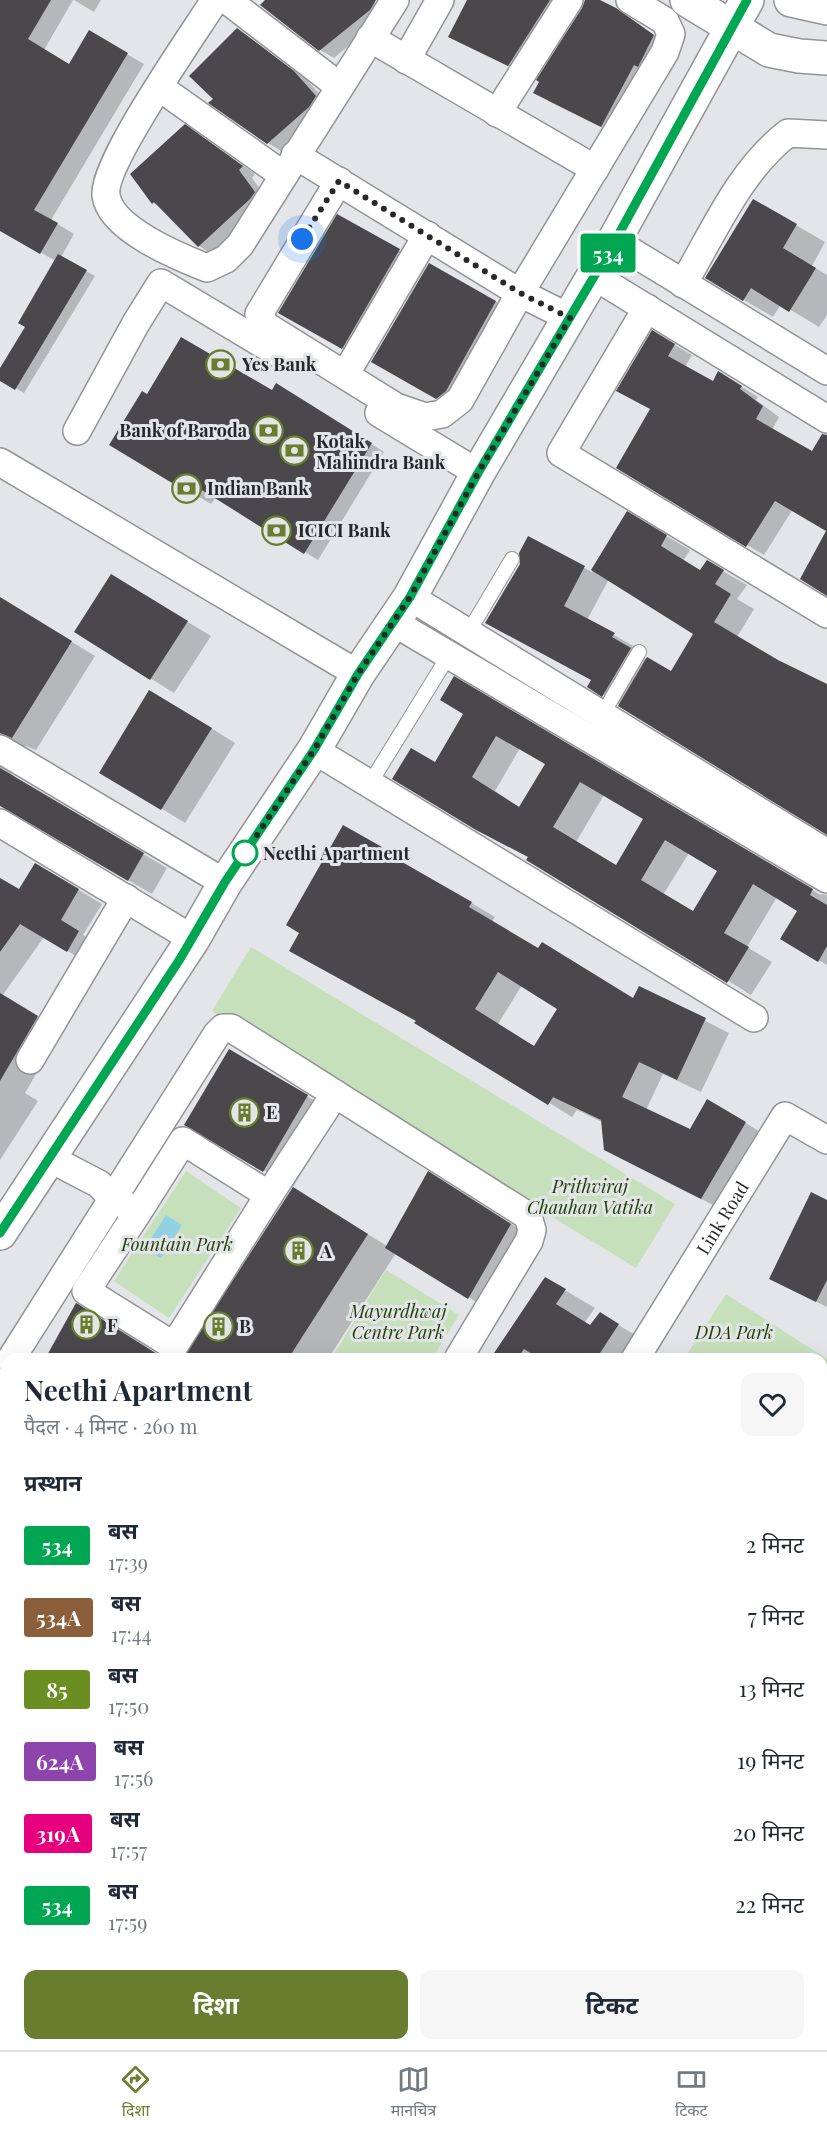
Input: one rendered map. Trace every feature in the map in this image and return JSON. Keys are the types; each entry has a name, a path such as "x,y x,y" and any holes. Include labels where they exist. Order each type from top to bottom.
{"street":[{"path":"215,0 159,87 109,172 106,196 123,224 207,268 226,259 240,245 392,1"},
{"path":"227,0 339,86"},
{"path":"406,60 440,0"},
{"path":"497,113 569,0"},
{"path":"339,181 259,314 266,326 396,406 425,417 442,414 460,400 520,293 665,52 671,34 665,21 630,0"},
{"path":"687,0 739,13 769,50 799,57 827,58"},
{"path":"791,0 827,8"},
{"path":"0,1233 51,1159 193,939 225,882 314,750 358,674 402,610 478,473 615,241 739,13"},
{"path":"370,38 595,169"},
{"path":"159,87 289,165 339,181 520,293 570,318"},
{"path":"683,284 750,169 769,148 788,133 827,135"},
{"path":"345,375 427,235"},
{"path":"615,241 827,371"},
{"path":"594,276 827,419"},
{"path":"77,431 136,323 161,283 478,473"},
{"path":"647,308 561,453 827,614"},
{"path":"4,472 358,674"},
{"path":"402,610 468,633 827,853"},
{"path":"402,610 449,655 827,879"},
{"path":"0,748 225,882"},
{"path":"314,750 754,1018"},
{"path":"0,823 193,939"},
{"path":"30,1060 126,898"},
{"path":"15,1353 223,1028 231,1028 528,1216 532,1230 528,1241 462,1353"},
{"path":"269,1195 183,1141 86,1291 174,1346 335,1094"},
{"name":"Link Road","path":"639,1353 785,1116 827,1140"},
{"path":"51,1159 99,1184 112,1198 138,1212"}],"lane":[{"path":"468,633 512,559"},
{"path":"602,716 639,652"},
{"path":"369,785 449,655"}],"green space":[{"name":"Prithviraj Chauhan Vatika","path":"251,947 675,1204 636,1268 212,1011"},
{"name":"Fountain Park","path":"186,1171 241,1208 169,1318 114,1281"},
{"name":"Mayurdhwaj Centre Park","path":"386,1270 459,1315 436,1353 335,1353"},
{"name":"DDA Park","path":"726,1294 818,1353 688,1353"}],"water":[{"path":"166,1215 182,1225 161,1258 145,1248"}],"building":[{"path":"0,0 51,0 28,39 69,64 89,30 128,53 34,210 58,223 40,254 0,231"},
{"path":"265,0 376,0 370,10 319,51 260,5"},
{"path":"467,0 550,0 508,66 448,37"},
{"path":"585,0 600,0 616,8 654,35 638,67 634,65 601,127 533,93 539,82 536,80"},
{"path":"237,28 294,71 316,96 309,107 267,144 208,103 213,99 189,76"},
{"path":"185,124 243,166 239,170 255,192 198,247 154,202 152,204 130,174"},
{"path":"753,199 797,224 783,248 816,268 789,312 751,288 743,301 705,278"},
{"path":"337,214 400,249 342,349 278,313"},
{"path":"58,254 87,270 15,390 0,381 0,368 25,327 18,323"},
{"path":"429,263 496,301 446,391 436,399 371,362"},
{"path":"652,330 675,344 668,356 713,381 718,371 742,386 740,389 763,406 756,419 812,451 822,434 827,435 827,596 800,579 826,531 775,501 746,547 616,468 650,409 616,391"},
{"path":"181,337 272,390 276,383 372,443 304,554 202,490 197,498 109,445 142,391 147,394"},
{"path":"627,511 667,535 661,546 700,570 707,560 724,570 715,584 731,594 714,622 778,660 827,684 827,835 618,706 647,657 671,671 693,634 591,570"},
{"path":"528,536 585,566 564,606 615,633 612,637 631,648 602,697 587,687 591,680 485,623 520,564 519,553"},
{"path":"111,574 188,621 150,680 74,632"},
{"path":"0,597 72,641 12,738 0,733"},
{"path":"454,676 813,889 810,895 827,905 827,946 818,962 780,939 797,911 753,884 724,933 749,947 727,983 526,860 528,857 476,830 392,779 411,748 435,762 463,714 440,700","holes":["496,736 545,764 519,807 472,777","580,782 643,819 616,865 553,827","665,840 717,871 693,911 641,880"]},
{"path":"149,690 212,728 161,810 99,773"},
{"path":"0,768 144,853 128,881 0,806"},
{"path":"343,825 382,847 381,850 472,902 469,907 538,948 542,942 633,998 639,986 706,1018 677,1080 639,1062 622,1097 690,1129 707,1099 746,1122 701,1199 604,1150 601,1120 553,1097 548,1105 414,1023 416,1021 289,951 299,933 286,925","holes":["498,972 557,1009 534,1046 475,1009"]},
{"path":"35,863 79,889 61,920 79,931 67,952 20,924 0,952 0,878 19,889"},
{"path":"0,993 38,1016 0,1081"},
{"name":"E","path":"229,1049 308,1095 263,1172 184,1125"},
{"path":"428,1171 511,1224 468,1299 385,1248"},
{"path":"293,1187 368,1234 292,1353 186,1353"},
{"path":"811,1192 827,1200 827,1280 816,1302 769,1279"},
{"path":"545,1277 566,1289 556,1304 590,1325 600,1312 619,1324 600,1353 530,1353 524,1349 521,1353 494,1353"},
{"name":"F","path":"76,1303 156,1353 48,1353"}],"bus line":[{"name":"534","path":"0,1233 51,1159 193,939 225,882 314,750 358,674 410,597 478,473 615,241 747,0"}],"place":[{"name":"Yes Bank","path":"221,364"},
{"name":"Bank of Baroda","path":"268,430"},
{"name":"Kotak Mahindra Bank","path":"295,451"},
{"name":"Indian Bank","path":"186,488"},
{"name":"ICICI Bank","path":"277,530"},
{"name":"Neethi Apartment","path":"245,853"},
{"name":"E","path":"245,1112"},
{"name":"A","path":"299,1251"},
{"name":"F","path":"86,1325"},
{"name":"B","path":"218,1326"}],"route":[{"path":"245,853 314,750 358,674 410,597 478,473 570,318 520,293 339,181 302,239"}]}
